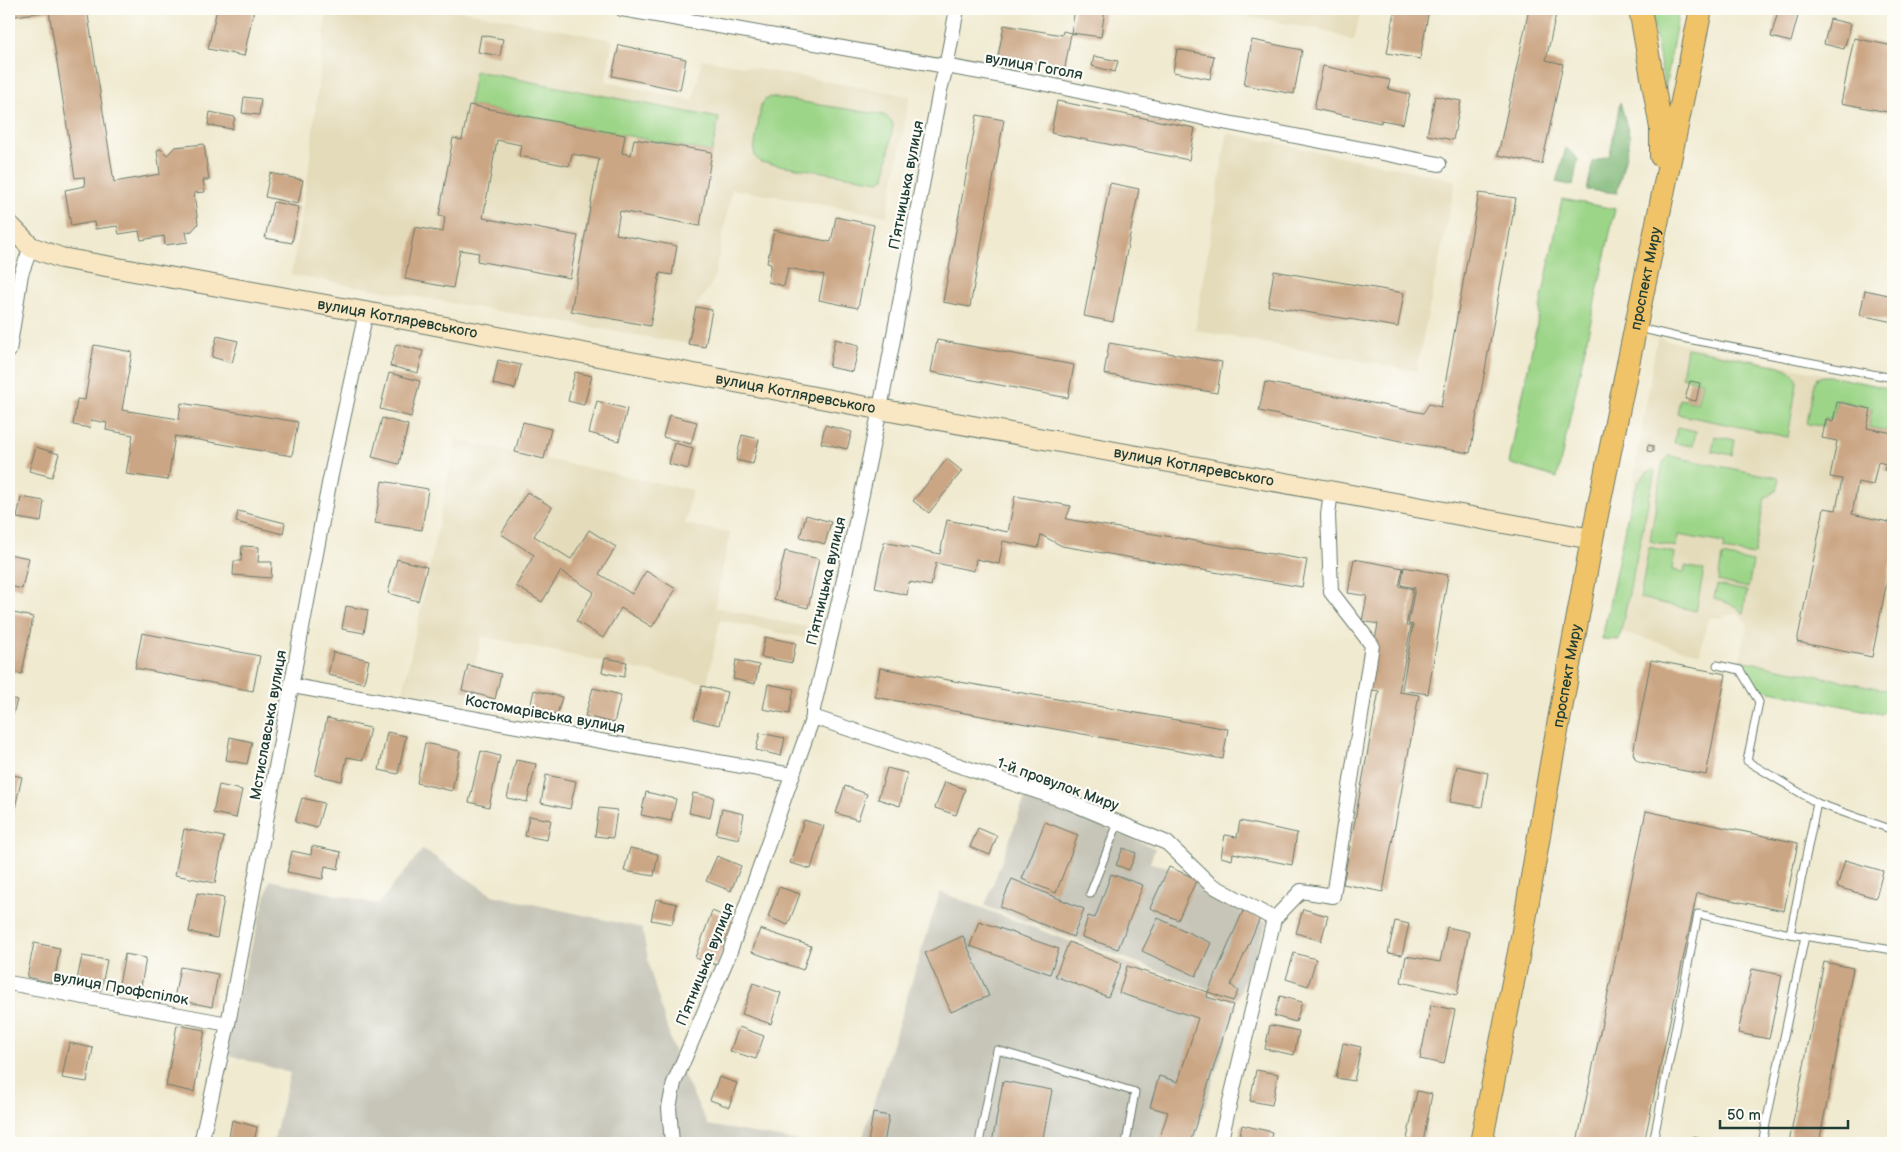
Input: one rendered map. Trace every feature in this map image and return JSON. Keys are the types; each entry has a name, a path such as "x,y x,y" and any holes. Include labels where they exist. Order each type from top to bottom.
{"main road":[{"name":"проспект Миру","path":"1640,9 1661,128 1660,210"},
{"name":"проспект Миру","path":"1481,1143 1522,936 1550,764 1592,539 1702,9"}],"street":[{"name":"вулиця Гоголя","path":"622,9 946,68 1041,83 1218,121 1439,164"},
{"name":"Пʼятницька вулиця","path":"672,1143 669,1108 674,1082 729,954 813,717 813,709 841,593 880,409 938,99 957,9"},
{"name":"вулиця Котляревського","path":"9,225 31,247 61,258 366,312 880,409 1592,539"},
{"path":"9,351 21,274 31,247"},
{"name":"Мстиславська вулиця","path":"202,1143 228,1024 327,494 366,312"},
{"path":"1220,1143 1274,919 1301,892 1333,896 1372,645 1331,592 1328,516 1331,491"},
{"name":"Костомарівська вулиця","path":"292,686 792,776"},
{"name":"1-й провулок Миру","path":"813,717 1068,802 1167,843 1210,884 1274,919"},
{"name":"вулиця Профспілок","path":"9,983 228,1024"}],"lane":[{"path":"1636,328 1893,378"},
{"path":"1717,665 1740,670 1759,702 1747,761 1817,803 1893,830"},
{"path":"1790,934 1817,803"},
{"path":"1090,894 1118,823"},
{"path":"1652,1143 1698,914 1790,934 1893,950"},
{"path":"1762,1143 1805,936"},
{"path":"979,1143 997,1050 1135,1092 1126,1143"}],"shaded area":[{"path":"327,9 453,9 613,40 606,81 693,101 702,59 910,96 887,216 732,189 714,280 696,307 688,344 291,275 308,174"},
{"path":"1203,9 1361,9 1354,41 1323,30"},
{"path":"1227,133 1456,180 1416,371 1195,330"},
{"path":"1657,338 1893,389 1893,703 1882,714 1756,688 1740,660 1748,623 1738,613 1719,618 1708,618 1700,654 1609,629"},
{"path":"456,440 692,490 685,524 730,533 715,607 807,627 805,638 720,620 707,684 482,636 465,711 402,697"},
{"path":"1026,795 1155,848 1150,863 1169,867 1197,879 1208,894 1268,922 1237,1000 985,906"},
{"path":"423,849 492,895 642,928 650,970 677,1062 708,1125 808,1143 273,1143 290,1073 222,1053 270,880 378,904"},
{"path":"940,892 1237,1005 1193,1143 861,1143"}],"green space":[{"path":"1651,9 1679,9 1665,90"},
{"path":"475,71 719,118 712,152 469,105"},
{"path":"771,97 884,115 891,120 893,125 885,178 879,181 760,162 755,157 754,151 761,105"},
{"path":"1620,102 1630,138 1617,193 1587,190 1593,162 1610,155"},
{"path":"1566,148 1578,159 1573,186 1556,182"},
{"path":"1562,199 1615,209 1557,478 1509,463"},
{"path":"1687,348 1779,366 1791,372 1795,376 1797,383 1788,437 1677,414 1680,399 1697,403 1702,382 1682,377"},
{"path":"1823,376 1893,389 1893,432 1869,427 1872,408 1837,400 1832,419 1825,418 1823,426 1807,424 1814,383 1817,378"},
{"path":"1677,427 1696,431 1693,446 1674,443"},
{"path":"1715,436 1735,440 1732,455 1712,451"},
{"path":"1669,456 1779,478 1777,490 1765,498 1754,555 1723,550 1724,543 1678,535 1676,547 1650,541 1663,462"},
{"path":"1655,471 1619,640 1602,639 1629,508 1638,483 1646,473"},
{"path":"1649,547 1675,553 1672,570 1684,572 1685,566 1704,570 1696,611 1640,598"},
{"path":"1722,556 1753,562 1748,588 1718,581"},
{"path":"1717,585 1747,591 1743,614 1737,607 1714,598"},
{"path":"1740,660 1887,690 1893,668 1893,704 1882,714 1756,688"}],"building":[{"path":"9,9 87,9 114,182 160,174 157,150 161,149 167,155 175,147 204,144 209,180 203,180 205,192 194,193 198,224 192,231 186,232 188,242 165,245 164,236 141,240 139,231 119,234 117,226 95,229 94,222 71,226 65,190 85,186 84,177 75,178 49,11 9,17"},
{"path":"217,9 254,9 244,56 208,49"},
{"path":"1075,9 1105,9 1101,37 1071,33"},
{"path":"1395,9 1429,9 1420,59 1387,53"},
{"path":"1529,9 1557,9 1546,60 1563,64 1542,164 1498,155"},
{"path":"1778,11 1798,16 1791,42 1771,37"},
{"path":"1830,19 1851,24 1844,49 1824,44"},
{"path":"1004,25 1062,35 1063,31 1071,33 1065,68 998,56"},
{"path":"481,35 503,39 500,56 478,52"},
{"path":"1854,38 1893,46 1893,77 1887,112 1841,103"},
{"path":"1252,40 1302,50 1294,94 1244,85"},
{"path":"619,45 686,59 680,90 612,76"},
{"path":"1177,49 1214,56 1210,79 1173,72"},
{"path":"1094,56 1118,61 1115,72 1092,66"},
{"path":"1323,66 1390,80 1388,89 1410,94 1403,124 1381,120 1381,123 1314,109"},
{"path":"1435,96 1461,101 1453,140 1427,135"},
{"path":"244,97 261,99 259,115 242,113"},
{"path":"1057,101 1195,128 1189,160 1051,133"},
{"path":"469,105 625,135 622,153 631,155 634,139 712,152 700,226 620,211 616,234 677,246 672,275 660,273 650,326 571,311 599,159 572,154 569,166 519,156 521,145 497,140 483,218 578,236 570,278 477,261 479,253 460,250 453,288 405,279 415,227 443,232 445,217 439,216 453,138 462,140"},
{"path":"210,112 235,117 232,129 208,125"},
{"path":"977,115 1004,120 970,307 943,302"},
{"path":"270,173 303,180 298,204 265,197"},
{"path":"1110,183 1139,189 1113,322 1084,316"},
{"path":"1479,193 1516,198 1470,453 1415,444 1259,411 1265,382 1423,413 1429,404 1441,407"},
{"path":"273,202 299,207 292,243 265,238"},
{"path":"836,217 874,225 858,308 819,300 824,275 788,268 784,286 768,282 771,264 767,263 774,230 831,242"},
{"path":"1274,271 1404,293 1398,327 1268,306"},
{"path":"1865,290 1893,296 1893,322 1860,315"},
{"path":"696,307 712,310 705,347 688,344"},
{"path":"217,336 238,341 232,363 212,357"},
{"path":"835,339 859,345 853,372 829,367"},
{"path":"937,340 1074,365 1068,398 931,372"},
{"path":"1109,343 1222,362 1217,393 1104,374"},
{"path":"396,344 423,351 418,373 390,366"},
{"path":"94,345 132,352 122,410 179,419 181,403 298,422 292,456 175,436 168,480 126,474 133,435 106,430 107,423 91,420 90,428 73,425 77,399 85,400"},
{"path":"498,360 521,365 515,389 493,384"},
{"path":"575,372 592,376 584,405 568,401"},
{"path":"389,373 420,381 411,417 380,409"},
{"path":"1690,381 1700,383 1696,401 1685,399"},
{"path":"597,401 627,409 619,441 589,433"},
{"path":"1837,402 1871,409 1867,428 1893,433 1893,472 1884,470 1886,464 1878,462 1873,485 1858,482 1852,514 1893,523 1893,551 1872,657 1797,642 1824,508 1836,510 1842,479 1830,477 1837,441 1822,438 1826,419 1833,421"},
{"path":"669,415 697,422 691,444 663,437"},
{"path":"382,418 408,425 399,464 372,457"},
{"path":"523,422 551,429 544,459 515,452"},
{"path":"825,425 852,432 847,449 821,443"},
{"path":"742,435 759,439 753,464 736,460"},
{"path":"674,443 693,448 688,469 669,464"},
{"path":"1648,445 1653,446 1653,452 1647,451"},
{"path":"36,447 59,454 52,477 29,471"},
{"path":"947,459 962,471 929,513 913,501"},
{"path":"382,481 428,489 422,530 375,523"},
{"path":"527,492 552,507 534,536 571,559 589,530 616,547 599,574 632,594 646,571 676,589 652,627 621,608 603,638 576,621 594,592 561,571 542,602 516,586 534,555 501,534"},
{"path":"1015,496 1071,506 1066,519 1307,560 1302,587 1062,546 1041,535 1038,548 1003,541 999,564 976,559 974,571 936,563 931,586 909,582 907,595 875,588 884,542 940,554 947,520 1008,532"},
{"path":"21,497 44,501 41,522 17,518"},
{"path":"238,511 285,523 283,534 236,522"},
{"path":"806,515 831,522 825,544 800,537"},
{"path":"242,546 259,547 258,562 272,562 271,578 233,575 234,561 241,561"},
{"path":"785,551 819,559 808,608 774,600"},
{"path":"9,554 29,558 22,589 9,586"},
{"path":"397,559 427,567 418,601 388,593"},
{"path":"1354,559 1403,568 1399,586 1413,589 1406,626 1411,626 1399,692 1419,695 1383,892 1343,884 1379,691 1366,689 1378,624 1362,621 1367,596 1348,593"},
{"path":"1404,567 1448,575 1428,694 1402,690 1413,625 1408,624 1415,588 1401,585"},
{"path":"346,606 368,610 364,633 342,629"},
{"path":"9,612 33,617 22,674 9,671"},
{"path":"142,633 260,656 253,691 135,668"},
{"path":"765,637 796,643 792,663 761,657"},
{"path":"333,652 369,660 364,683 328,675"},
{"path":"605,658 627,662 624,677 602,672"},
{"path":"736,660 759,665 755,684 733,679"},
{"path":"1651,660 1726,674 1706,775 1640,762 1635,758 1633,753"},
{"path":"468,665 501,674 495,699 462,690"},
{"path":"880,668 1228,729 1223,759 875,697"},
{"path":"768,684 794,689 789,714 763,709"},
{"path":"702,686 727,692 719,725 694,719"},
{"path":"593,688 621,695 614,723 585,716"},
{"path":"534,690 562,697 557,715 530,708"},
{"path":"9,697 17,700 13,714 9,713"},
{"path":"327,718 370,728 363,760 347,757 342,781 315,775"},
{"path":"387,732 406,736 398,774 379,770"},
{"path":"760,733 785,738 781,756 756,750"},
{"path":"230,737 252,742 247,764 226,760"},
{"path":"425,743 460,751 452,791 417,783"},
{"path":"481,751 500,756 489,807 469,802"},
{"path":"516,760 536,764 527,802 507,798"},
{"path":"1457,766 1488,773 1482,807 1450,802"},
{"path":"887,768 907,773 900,806 878,799"},
{"path":"9,774 22,777 15,808 9,806"},
{"path":"546,775 576,781 570,809 541,803"},
{"path":"945,782 965,789 956,815 935,808"},
{"path":"219,785 242,790 236,818 213,813"},
{"path":"845,786 867,794 858,820 836,813"},
{"path":"646,792 676,799 671,821 641,815"},
{"path":"693,793 714,797 710,818 689,813"},
{"path":"302,798 324,803 317,828 295,822"},
{"path":"599,808 617,810 613,838 595,836"},
{"path":"722,809 744,814 739,839 716,834"},
{"path":"1646,811 1798,843 1784,911 1697,893 1644,1143 1577,1143"},
{"path":"529,816 551,820 547,840 525,836"},
{"path":"804,820 824,826 811,869 790,863"},
{"path":"1240,821 1297,833 1292,865 1233,853 1232,860 1221,857 1225,835 1237,837"},
{"path":"1045,822 1078,835 1056,893 1022,879"},
{"path":"978,828 997,836 990,855 970,847"},
{"path":"184,829 224,837 215,883 175,875"},
{"path":"312,846 341,852 338,869 325,866 323,879 287,872 292,851 311,855"},
{"path":"630,848 658,854 654,876 624,871"},
{"path":"1123,848 1136,853 1129,870 1116,865"},
{"path":"717,856 741,866 731,891 706,881"},
{"path":"1845,860 1883,871 1876,898 1837,887"},
{"path":"1169,867 1197,879 1178,920 1150,908"},
{"path":"1111,874 1143,885 1118,949 1082,937 1088,916 1095,918"},
{"path":"1012,879 1084,909 1073,937 1000,907"},
{"path":"779,887 800,894 788,925 768,917"},
{"path":"197,893 224,898 217,938 189,932"},
{"path":"656,899 677,904 672,924 651,920"},
{"path":"1303,909 1328,916 1321,941 1296,933"},
{"path":"712,911 734,920 717,965 695,958"},
{"path":"1243,911 1260,918 1231,985 1238,991 1233,1001 1208,992"},
{"path":"1158,918 1211,943 1196,976 1142,951"},
{"path":"979,921 1059,949 1050,974 970,946"},
{"path":"1395,921 1409,924 1402,955 1388,953"},
{"path":"1447,927 1469,932 1457,995 1401,982 1406,956 1440,962"},
{"path":"760,929 811,946 803,970 752,952"},
{"path":"963,936 989,996 951,1012 925,953"},
{"path":"1069,942 1122,963 1108,997 1055,976"},
{"path":"34,943 60,948 54,983 27,977"},
{"path":"1294,953 1316,959 1308,986 1286,979"},
{"path":"125,954 146,958 140,992 118,988"},
{"path":"82,956 107,960 101,990 76,985"},
{"path":"1824,962 1853,968 1819,1143 1789,1143"},
{"path":"1127,966 1208,992 1207,997 1233,1005 1190,1143 1158,1143 1168,1112 1150,1107 1159,1076 1178,1082 1198,1018 1119,993"},
{"path":"180,967 218,974 212,1007 174,999"},
{"path":"1752,969 1782,975 1769,1039 1738,1033"},
{"path":"753,983 781,993 771,1024 742,1014"},
{"path":"1280,996 1302,1002 1296,1022 1274,1016"},
{"path":"9,1003 12,1004 10,1015 9,1015"},
{"path":"1431,1005 1455,1010 1444,1064 1420,1059"},
{"path":"177,1025 205,1030 194,1092 166,1086"},
{"path":"1270,1025 1299,1031 1294,1055 1265,1049"},
{"path":"739,1027 764,1036 756,1059 730,1051"},
{"path":"69,1043 93,1048 87,1082 62,1078"},
{"path":"1343,1043 1361,1047 1354,1081 1336,1078"},
{"path":"1256,1070 1278,1074 1272,1105 1250,1101"},
{"path":"719,1077 737,1083 729,1107 710,1100"},
{"path":"1003,1081 1052,1090 1042,1143 992,1143"},
{"path":"1417,1091 1432,1094 1423,1142 1407,1139"},
{"path":"873,1113 889,1116 884,1143 868,1143"},
{"path":"232,1120 257,1127 254,1143 228,1143"},
{"path":"1242,1125 1272,1132 1270,1143 1238,1143"},
{"path":"1693,1136 1706,1139 1706,1143 1692,1143"}]}
